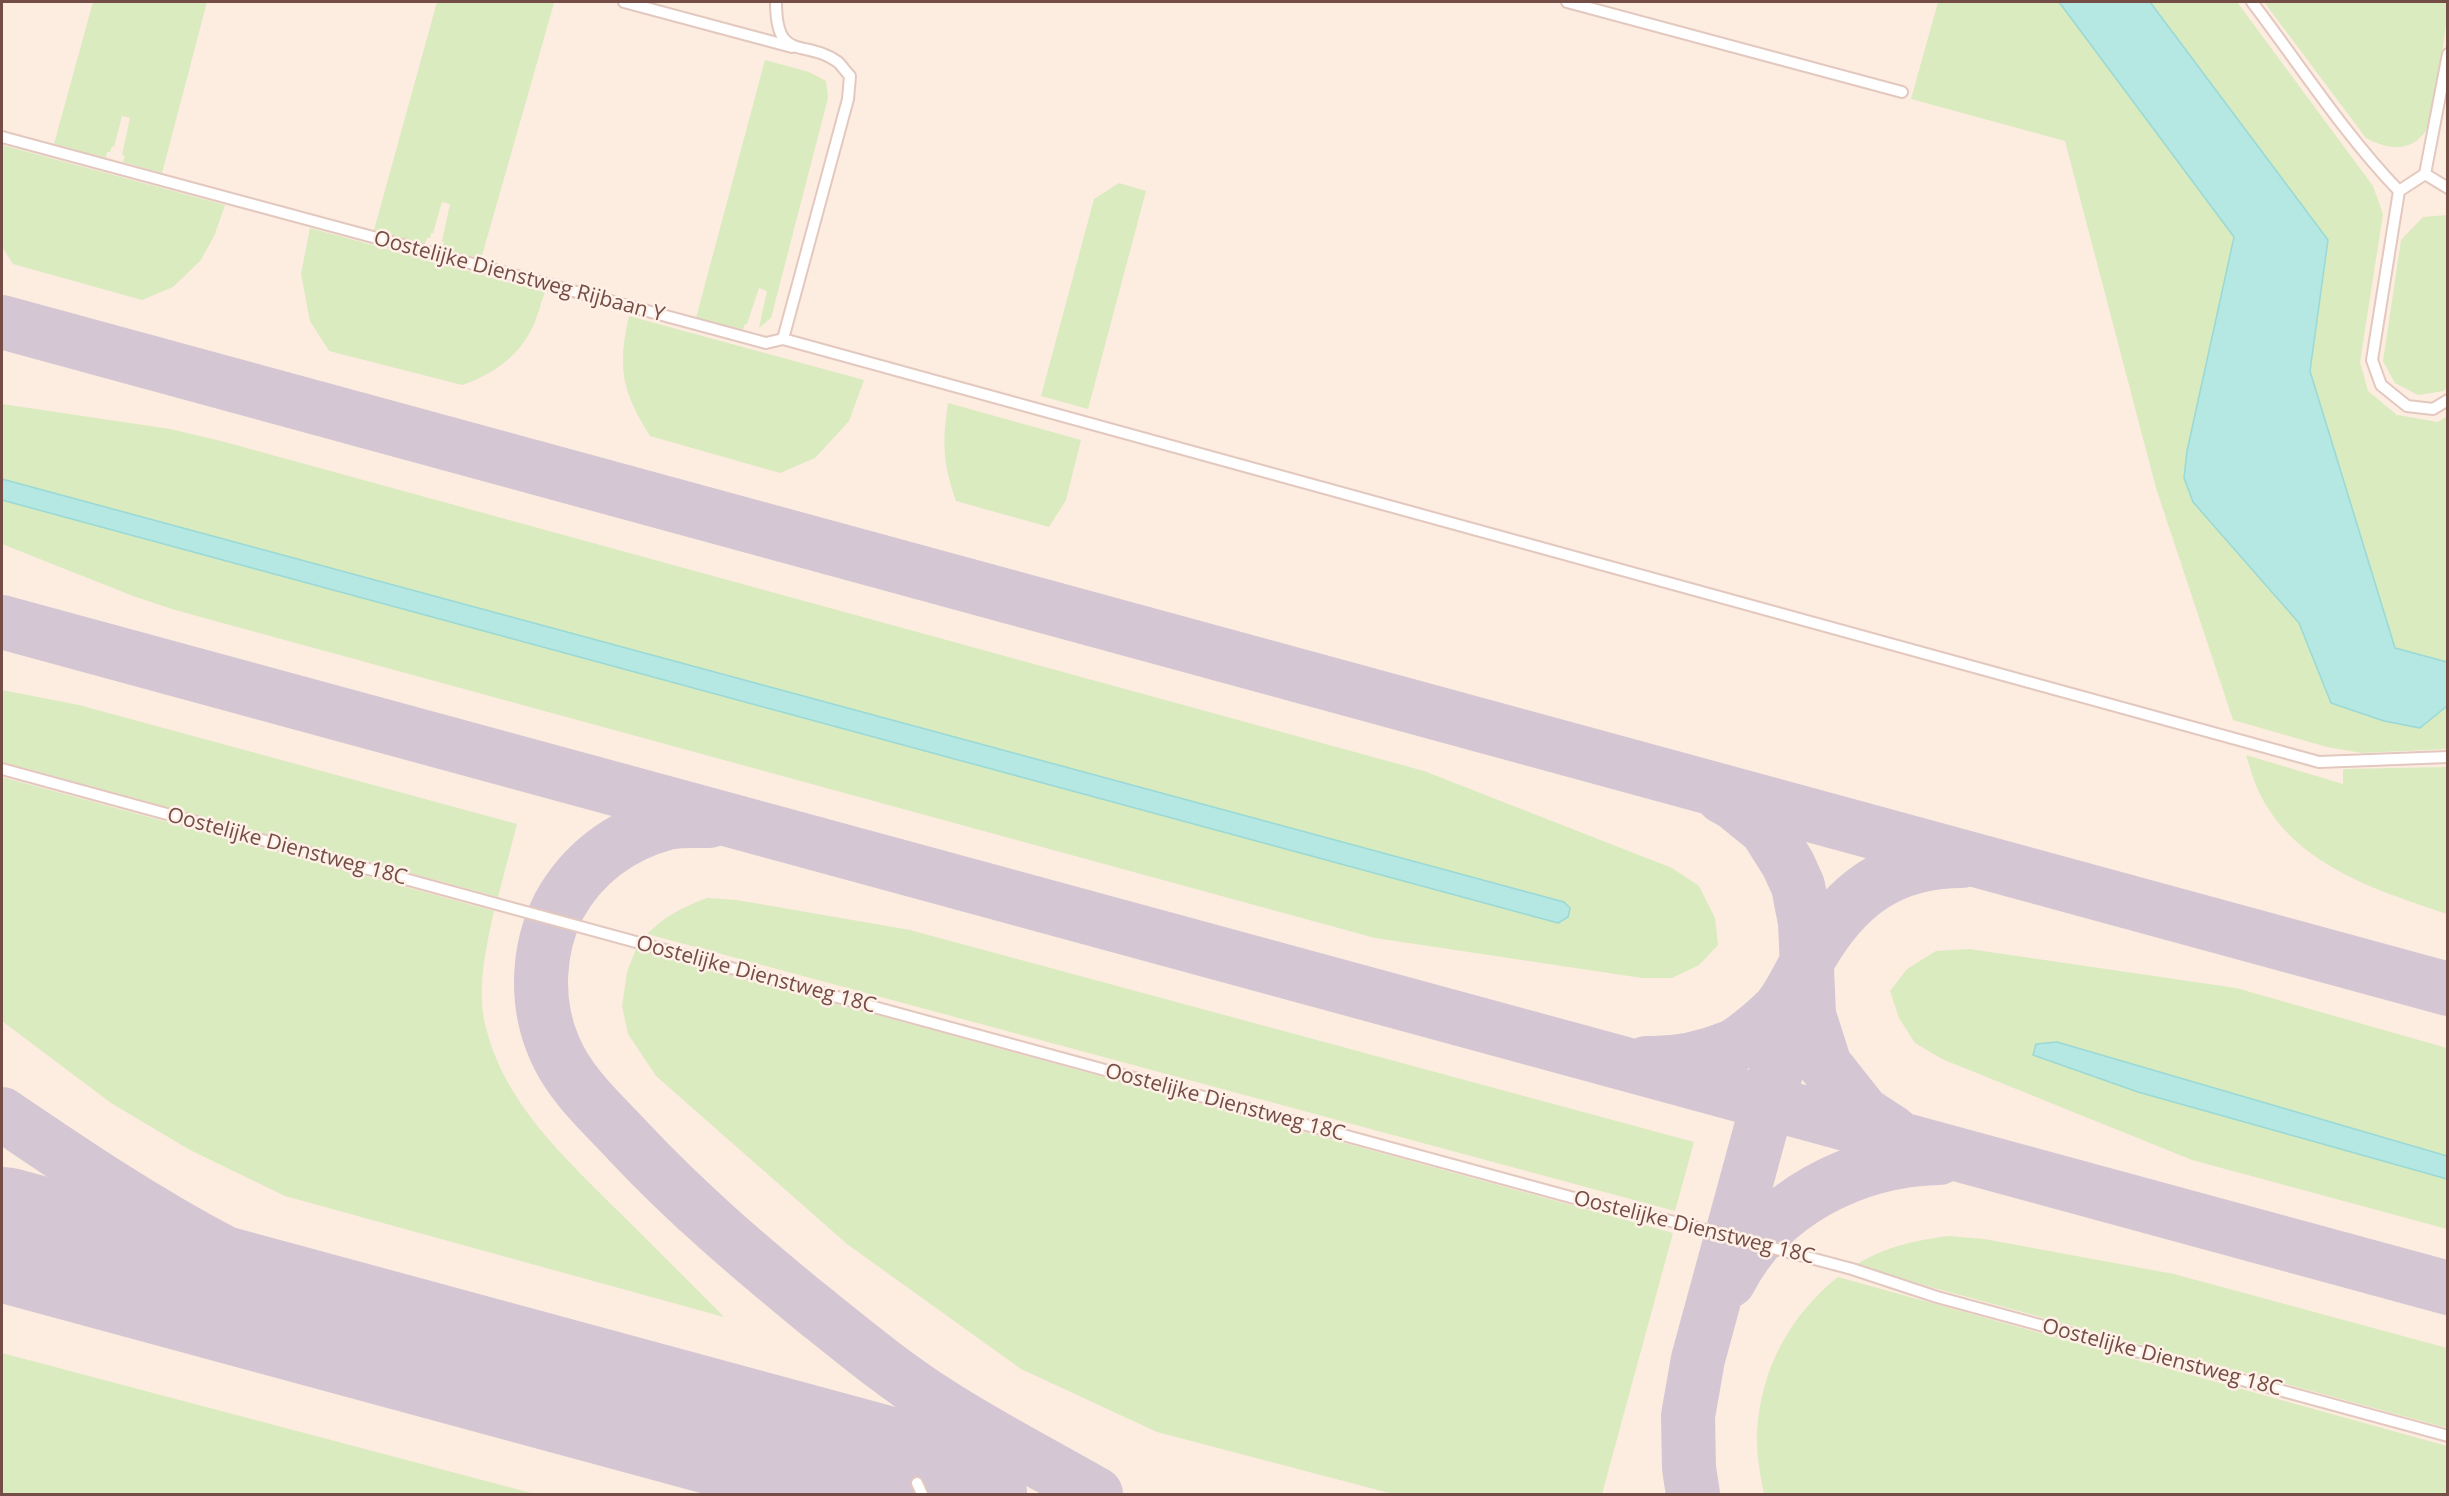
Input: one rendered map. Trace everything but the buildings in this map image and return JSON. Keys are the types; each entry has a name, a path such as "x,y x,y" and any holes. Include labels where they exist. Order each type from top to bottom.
{"lane":[{"path":"624,2 831,59 839,63 850,76 848,99 783,339"},
{"path":"776,2 776,21 782,35 795,48"},
{"path":"1566,2 1902,92"},
{"path":"2252,2 2354,139 2399,191"},
{"path":"2448,54 2425,174 2399,191 2372,360 2381,385 2407,406 2433,409 2448,400"},
{"name":"Oostelijke Dienstweg Rijbaan Y","path":"2,137 766,343 783,339 2319,762 2448,757"},
{"path":"2425,174 2448,188"},
{"name":"Oostelijke Dienstweg 18C","path":"2,770 1596,1204 1675,1222 1852,1269 1936,1297 2448,1436"},
{"path":"917,1483 922,1494"}],"green space":[{"path":"93,2 207,2 162,173 123,162 125,156 122,155 130,118 122,116 114,147 112,146 110,152 107,152 106,158 54,144"},
{"path":"437,2 554,3 481,259 442,248 450,204 442,202 433,233 430,238 427,238 425,244 374,230"},
{"path":"1938,2 2059,2 2234,237 2187,451 2184,478 2193,502 2299,623 2331,702 2420,728 2447,706 2447,749 2362,753 2327,747 2233,720 2156,488 2065,141 1911,99"},
{"path":"2150,2 2237,2 2373,186 2383,214 2360,362 2368,391 2397,415 2438,422 2447,416 2447,662 2395,648 2310,371 2328,240"},
{"path":"2264,2 2447,2 2446,28 2436,103 2426,131 2412,144 2395,147 2385,146 2366,138"},
{"path":"765,60 809,72 826,81 828,98 771,318 759,328 767,291 759,288 743,330 696,318"},
{"path":"2,145 225,205 215,234 201,260 173,287 142,300 13,264 2,247"},
{"path":"1119,183 1146,191 1088,409 1041,396 1094,199"},
{"path":"2447,215 2447,387 2444,391 2418,395 2395,383 2383,361 2401,240 2423,217"},
{"path":"310,228 545,292 535,323 518,350 510,358 482,377 462,385 329,351 310,321 301,274"},
{"path":"629,316 864,380 849,421 815,458 780,473 650,436 633,406 624,379 623,350"},
{"path":"948,403 1081,440 1066,500 1049,527 956,501 948,475 945,453"},
{"path":"2,404 170,429 221,441 1424,771 1672,868 1699,886 1715,918 1718,945 1699,965 1672,978 1642,978 1375,938 175,610 133,596 2,544"},
{"path":"2,690 79,705 517,824 498,897 2,762"},
{"path":"2246,755 2343,784 2343,769 2447,767 2447,914 2365,884 2314,856 2292,838 2273,816 2258,790"},
{"path":"2,777 494,911 482,982 483,1010 494,1052 520,1103 556,1148 724,1317 285,1196 190,1150 111,1103 2,1021"},
{"path":"707,898 737,900 910,930 1694,1142 1675,1211 647,934 675,913"},
{"path":"636,949 1673,1233 1602,1494 1393,1494 1157,1432 1021,1369 847,1244 656,1076 628,1034 622,1006 627,972"},
{"path":"1969,949 2236,988 2447,1048 2447,1229 2192,1160 1942,1059 1915,1043 1899,1018 1890,991 1907,969 1936,951"},
{"path":"1949,1236 1984,1239 2174,1274 2447,1348 2447,1428 1854,1266 1900,1245"},
{"path":"1838,1277 2447,1446 2447,1494 1764,1494 1757,1431 1765,1386 1772,1365 1792,1326 1821,1292"},
{"path":"2,1353 535,1494 2,1494"}],"water":[{"path":"2059,2 2150,2 2328,240 2310,371 2395,648 2447,662 2447,706 2420,728 2384,721 2331,703 2299,623 2193,502 2184,478 2187,451 2234,237"},
{"path":"2,479 1564,902 1570,908 1568,917 1558,923 2,500"},
{"path":"2057,1042 2447,1156 2447,1179 2138,1092 2033,1055 2036,1044"}],"taxiway":[{"path":"2,322 2448,989"},
{"path":"2,622 2448,1288"},
{"path":"1723,797 1766,829 1788,864 1798,886 1805,922 1809,1015 1825,1065 1863,1113 1892,1132"},
{"path":"709,821 672,822 634,835 618,843 591,864 568,891 559,906 546,940 541,976 541,994 548,1030 560,1060 586,1097 672,1186 741,1249 813,1309 890,1370 938,1403 1096,1494"},
{"path":"1646,1063 1689,1060 1736,1044 1778,1010 1825,934 1855,899 1873,885 1913,867 1962,861"},
{"path":"1693,1494 1689,1468 1688,1416 1698,1359 1806,963"},
{"path":"2,1114 139,1204 225,1253 298,1288 411,1335 527,1377"},
{"path":"1729,1281 1746,1253 1767,1229 1791,1208 1817,1191 1846,1177 1876,1167 1939,1158"}],"runway":[{"path":"2,1234 960,1494"}]}
